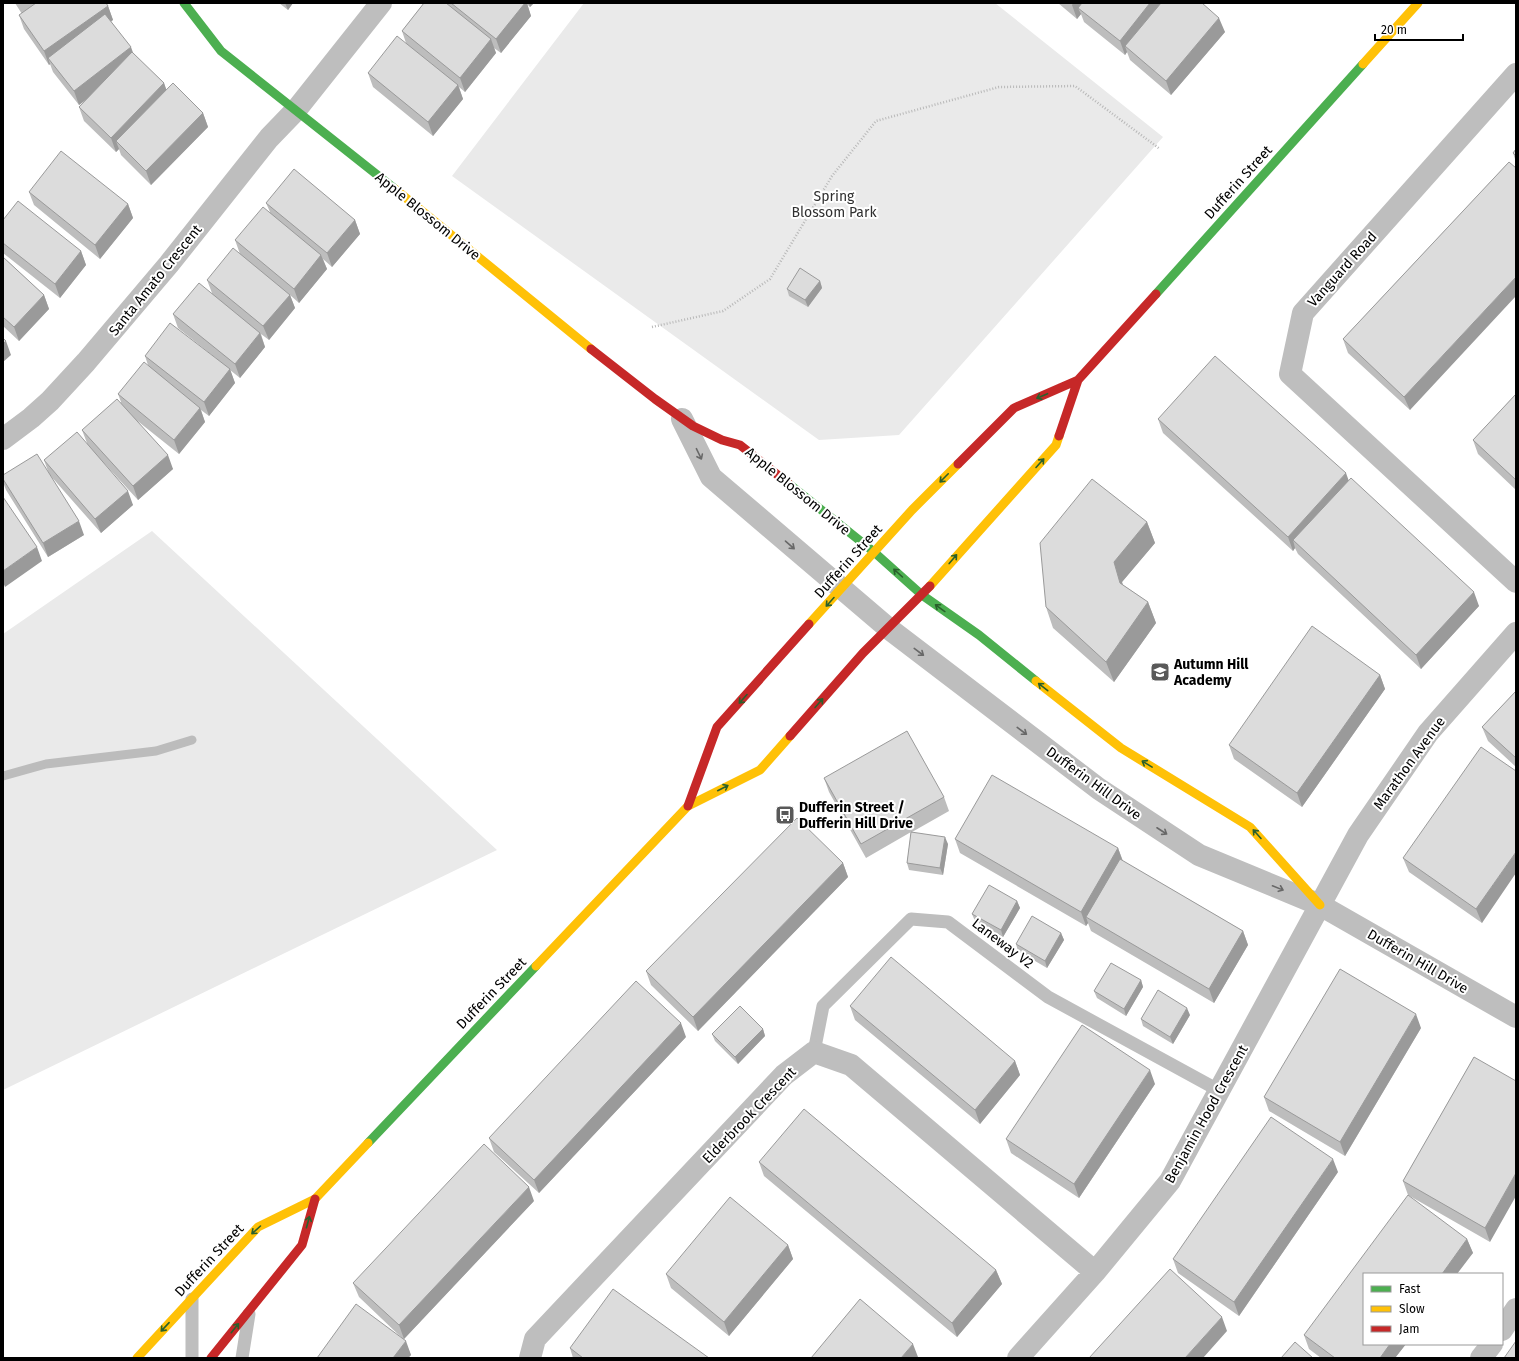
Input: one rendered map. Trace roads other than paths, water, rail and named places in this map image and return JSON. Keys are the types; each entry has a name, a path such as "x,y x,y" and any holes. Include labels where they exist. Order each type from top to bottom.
{"main road":[{"name":"Apple Blossom Drive","path":"184,3 221,50 577,338 682,419 722,440 740,444 874,552 922,595"},
{"name":"Dufferin Street","path":"137,1358 258,1227 315,1199 688,806 760,770 863,653 922,595 1056,445 1078,380 1418,3"},
{"name":"Dufferin Street","path":"688,806 717,728 912,510 1014,408 1078,380"},
{"name":"Dufferin Hill Drive","path":"922,595 979,635 1121,748 1250,827 1320,905"},
{"name":"Dufferin Street","path":"211,1358 302,1246 315,1199"}],"street":[{"name":"Santa Amato Crescent","path":"3,439 31,418 86,362 169,264 269,138 296,110 381,3"},
{"name":"Vanguard Road","path":"1516,74 1303,313 1290,374 1516,582"},
{"name":"Apple Blossom Drive","path":"682,419 711,477 888,628"},
{"name":"Dufferin Hill Drive","path":"888,628 1099,789 1199,855 1320,905 1516,1017"},
{"name":"Marathon Avenue","path":"1320,905 1358,835 1428,733 1516,633"},
{"name":"Benjamin Hood Crescent","path":"1018,1358 1095,1272 1170,1181 1220,1092 1320,905"},
{"path":"814,1052 851,1065 1095,1272"},
{"name":"Elderbrook Crescent","path":"530,1358 535,1339 784,1075 814,1052"},
{"path":"1503,1328 1516,1309"},
{"path":"1481,1358 1491,1345"}],"lane":[{"name":"Laneway V2","path":"814,1052 823,1006 911,919 948,922 1048,997 1220,1092"},
{"path":"192,1299 192,1358"},
{"path":"242,1358 250,1310"}],"waterway":[{"path":"3,776 46,764 156,751 192,740"}],"place":[{"name":"Autumn Hill Academy","path":"1160,672"},
{"name":"Dufferin Street / Dufferin Hill Drive","path":"785,815"}],"park label":[{"name":"Spring Blossom Park","path":"834,204"}]}
